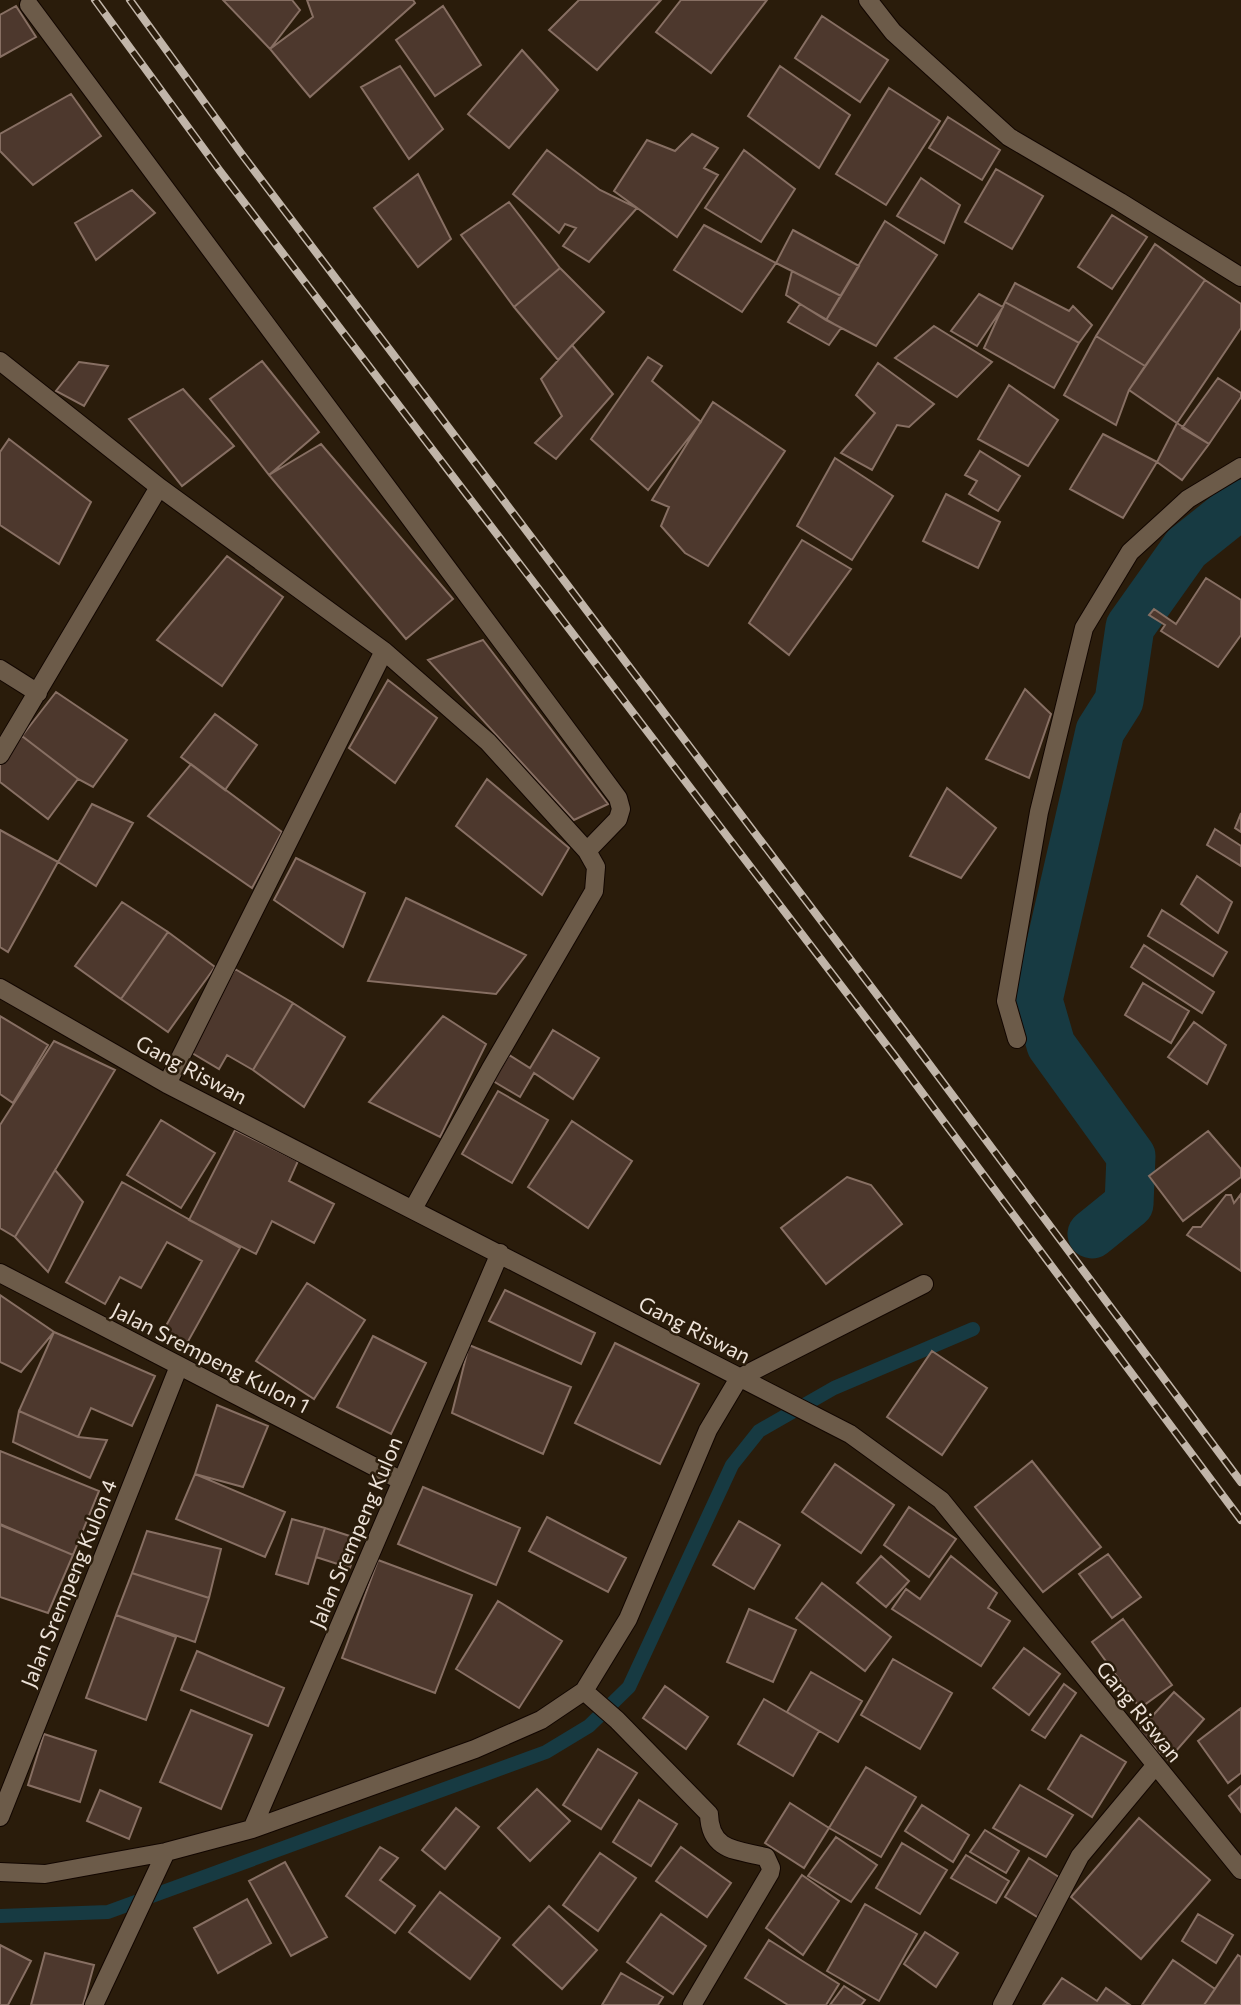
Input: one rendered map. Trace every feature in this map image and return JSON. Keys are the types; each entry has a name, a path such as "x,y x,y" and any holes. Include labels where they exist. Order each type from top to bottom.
{"street":[{"path":"868,0 893,32 1009,137 1241,277"},
{"path":"29,5 618,798 621,809 618,819 587,851"},
{"path":"0,361 159,487 384,651 488,742 587,851 596,867 594,891 413,1209"},
{"path":"1017,1039 1006,1001 1039,812 1084,628 1130,552 1188,499 1241,467"},
{"path":"0,755 159,487"},
{"path":"167,1084 384,651"},
{"path":"0,669 38,693"},
{"name":"Gang Riswan","path":"0,988 167,1084 850,1434 941,1500 1241,1870"},
{"name":"Jalan Srempeng Kulon","path":"252,1829 500,1253"},
{"name":"Jalan Srempeng Kulon 1","path":"0,1273 402,1481"},
{"path":"0,1872 45,1874 166,1852 252,1829 475,1749 541,1720 584,1691 628,1619 708,1430 739,1378 924,1284"},
{"name":"Jalan Srempeng Kulon 4","path":"0,1817 179,1366"},
{"path":"584,1691 617,1720 709,1814 711,1833 720,1845 766,1857 771,1868 692,2005"},
{"path":"1002,2005 1080,1856 1155,1766"},
{"path":"94,2005 166,1852"}],"building":[{"path":"223,0 292,0 300,10 270,49"},
{"path":"307,0 413,0 415,3 310,97 270,49 313,17"},
{"path":"579,0 661,0 597,70 549,30"},
{"path":"681,0 767,0 711,73 656,32"},
{"path":"16,6 36,37 0,57 0,15"},
{"path":"443,6 481,65 435,96 396,40"},
{"path":"822,16 888,60 860,102 795,58"},
{"path":"522,50 558,90 509,148 468,114"},
{"path":"400,66 443,129 409,159 361,87"},
{"path":"780,66 850,115 819,168 748,116"},
{"path":"889,88 940,121 886,205 836,174"},
{"path":"71,94 101,136 33,185 0,151 0,134"},
{"path":"948,117 1000,150 982,180 929,148"},
{"path":"692,134 718,148 704,168 718,175 677,237 614,191 647,140 675,151"},
{"path":"547,150 600,190 637,208 589,262 563,246 576,228 565,224 559,233 513,194"},
{"path":"744,150 795,189 761,242 705,208"},
{"path":"996,169 1043,196 1012,249 965,222"},
{"path":"418,174 451,239 418,267 374,208"},
{"path":"921,178 960,205 944,243 897,216"},
{"path":"132,190 155,213 96,260 75,223"},
{"path":"509,202 560,268 514,307 461,235"},
{"path":"1112,215 1147,237 1112,289 1078,267"},
{"path":"885,221 937,255 876,346 826,320"},
{"path":"704,225 776,263 742,312 674,270"},
{"path":"793,230 859,266 841,296 776,263"},
{"path":"1155,244 1205,280 1145,366 1096,336"},
{"path":"560,268 604,312 558,360 514,307"},
{"path":"792,271 841,296 826,320 786,295"},
{"path":"1205,280 1241,304 1241,328 1177,423 1129,390"},
{"path":"1015,283 1069,311 1073,306 1092,325 1079,343 1005,302"},
{"path":"979,294 1003,307 977,346 951,331"},
{"path":"1005,302 1079,343 1054,388 984,348"},
{"path":"800,304 841,328 829,345 788,322"},
{"path":"934,326 992,362 957,397 895,358"},
{"path":"1096,336 1145,366 1129,390 1116,425 1064,395"},
{"path":"572,345 613,394 556,459 535,443 562,416 541,379"},
{"path":"648,357 662,366 652,381 701,422 648,490 591,439"},
{"path":"262,361 319,432 269,475 210,399"},
{"path":"79,362 108,366 84,406 56,391"},
{"path":"878,363 934,404 909,427 897,425 872,470 841,453 875,413 856,395"},
{"path":"1218,378 1241,393 1241,397 1209,444 1182,428"},
{"path":"1009,385 1058,420 1028,466 978,439"},
{"path":"183,389 234,446 182,486 129,419"},
{"path":"713,402 785,451 708,566 685,553 661,526 669,507 652,500"},
{"path":"1177,423 1209,444 1182,480 1157,462"},
{"path":"1103,434 1157,462 1123,518 1070,489"},
{"path":"9,439 91,502 59,564 0,525 0,452"},
{"path":"321,444 453,599 406,639 269,475"},
{"path":"980,451 1020,476 998,511 969,494 977,481 965,475"},
{"path":"835,458 893,496 852,560 797,526"},
{"path":"946,494 1000,522 978,568 923,541"},
{"path":"802,540 851,569 789,655 749,623"},
{"path":"227,556 283,597 222,686 157,640"},
{"path":"1206,578 1241,600 1241,635 1218,667 1161,631 1165,625 1149,615 1154,609 1176,624"},
{"path":"483,640 608,804 574,820 428,660"},
{"path":"388,680 437,718 395,783 349,748"},
{"path":"1025,689 1051,714 1029,778 986,759"},
{"path":"56,692 127,740 93,787 78,779 22,736"},
{"path":"215,714 257,745 225,790 181,757"},
{"path":"22,736 78,779 48,819 0,782 0,765"},
{"path":"191,764 282,832 252,888 148,816"},
{"path":"487,779 569,848 542,895 456,826"},
{"path":"947,788 996,828 961,878 910,856"},
{"path":"92,804 133,823 96,886 58,862"},
{"path":"1241,813 1241,832 1235,828"},
{"path":"1215,829 1241,846 1241,866 1207,845"},
{"path":"0,830 58,862 8,952 0,947"},
{"path":"296,858 365,893 343,947 274,900"},
{"path":"1197,876 1232,902 1218,933 1181,904"},
{"path":"406,898 526,955 496,994 368,981"},
{"path":"122,902 168,932 121,999 75,966"},
{"path":"1162,910 1227,952 1213,976 1148,936"},
{"path":"168,932 215,967 168,1032 121,999"},
{"path":"1144,945 1214,992 1202,1013 1131,967"},
{"path":"235,969 293,1003 253,1070 227,1055 219,1069 187,1050"},
{"path":"1143,983 1189,1011 1171,1043 1125,1015"},
{"path":"293,1003 345,1037 304,1107 253,1070"},
{"path":"0,1016 48,1045 13,1103 0,1094"},
{"path":"443,1016 486,1044 440,1137 369,1102"},
{"path":"1194,1022 1226,1045 1207,1084 1168,1057"},
{"path":"553,1030 599,1058 573,1099 534,1073 520,1097 493,1081 509,1055 530,1068"},
{"path":"54,1041 115,1070 15,1237 0,1228 0,1125"},
{"path":"498,1091 548,1120 512,1183 462,1154"},
{"path":"161,1120 215,1153 181,1208 127,1175"},
{"path":"572,1121 632,1161 588,1228 528,1187"},
{"path":"235,1130 298,1161 289,1181 334,1204 314,1243 272,1221 256,1254 189,1220"},
{"path":"1208,1131 1241,1169 1241,1177 1183,1221 1149,1176"},
{"path":"55,1170 83,1202 48,1272 15,1237"},
{"path":"847,1177 871,1185 902,1224 826,1284 781,1228"},
{"path":"122,1182 240,1248 186,1345 162,1333 202,1261 167,1242 141,1288 120,1277 105,1304 66,1282"},
{"path":"1241,1194 1241,1271 1187,1235 1193,1227 1201,1227 1226,1195 1231,1195 1234,1203"},
{"path":"307,1283 365,1320 314,1399 256,1361"},
{"path":"505,1290 595,1333 581,1364 489,1321"},
{"path":"0,1295 54,1332 21,1372 0,1362"},
{"path":"54,1332 155,1376 132,1426 91,1408 78,1437 19,1411"},
{"path":"373,1336 426,1363 391,1434 337,1407"},
{"path":"615,1343 699,1384 660,1464 575,1423"},
{"path":"469,1345 571,1387 543,1454 452,1413"},
{"path":"932,1351 987,1388 942,1455 887,1417"},
{"path":"217,1405 268,1426 243,1487 195,1474"},
{"path":"19,1411 78,1437 107,1440 90,1478 13,1442"},
{"path":"0,1451 99,1491 73,1555 0,1525"},
{"path":"1032,1461 1101,1547 1043,1592 975,1507"},
{"path":"835,1464 894,1505 861,1553 802,1512"},
{"path":"195,1474 285,1512 265,1557 176,1519"},
{"path":"423,1487 520,1528 496,1585 398,1544"},
{"path":"909,1507 956,1539 929,1577 884,1545"},
{"path":"547,1517 626,1558 608,1592 529,1551"},
{"path":"292,1519 325,1528 308,1584 276,1574"},
{"path":"739,1521 780,1545 754,1589 713,1565"},
{"path":"0,1524 73,1555 48,1613 0,1597"},
{"path":"325,1528 359,1539 350,1568 316,1557"},
{"path":"147,1531 221,1549 209,1598 132,1573"},
{"path":"1108,1554 1141,1597 1112,1618 1079,1574"},
{"path":"881,1556 909,1581 886,1607 857,1583"},
{"path":"951,1556 997,1593 988,1608 1010,1621 981,1666 892,1609 906,1589 920,1599"},
{"path":"378,1560 472,1595 435,1693 342,1658"},
{"path":"132,1573 209,1598 195,1642 116,1615"},
{"path":"822,1583 891,1637 865,1671 796,1618"},
{"path":"498,1601 562,1641 519,1708 456,1669"},
{"path":"749,1609 796,1630 773,1682 727,1662"},
{"path":"116,1615 176,1637 146,1720 86,1698"},
{"path":"1123,1619 1172,1685 1140,1708 1092,1642"},
{"path":"1024,1648 1060,1674 1029,1715 993,1688"},
{"path":"197,1651 284,1688 268,1726 181,1690"},
{"path":"893,1659 952,1693 920,1749 861,1715"},
{"path":"811,1672 862,1701 838,1742 787,1712"},
{"path":"1064,1684 1076,1693 1045,1738 1032,1730"},
{"path":"665,1686 708,1717 686,1749 643,1718"},
{"path":"1174,1692 1204,1719 1168,1760 1138,1732"},
{"path":"764,1699 819,1731 793,1776 738,1744"},
{"path":"1241,1708 1241,1773 1228,1783 1198,1741"},
{"path":"191,1710 252,1735 221,1809 160,1782"},
{"path":"44,1734 96,1751 80,1802 28,1785"},
{"path":"1081,1735 1126,1762 1092,1817 1048,1789"},
{"path":"598,1749 637,1773 601,1829 563,1805"},
{"path":"866,1767 916,1797 881,1857 829,1828"},
{"path":"1020,1785 1073,1815 1046,1857 993,1828"},
{"path":"1241,1786 1241,1812 1229,1796"},
{"path":"537,1789 570,1821 530,1861 498,1828"},
{"path":"100,1790 141,1808 129,1839 87,1821"},
{"path":"639,1800 677,1824 651,1866 613,1842"},
{"path":"790,1803 829,1828 804,1868 765,1843"},
{"path":"922,1805 969,1835 953,1862 905,1831"},
{"path":"456,1808 479,1827 445,1869 422,1850"},
{"path":"1139,1818 1210,1880 1141,1959 1071,1897"},
{"path":"985,1830 1019,1851 1006,1873 970,1852"},
{"path":"836,1837 877,1865 851,1902 808,1876"},
{"path":"902,1843 947,1870 920,1914 876,1888"},
{"path":"380,1847 398,1858 380,1880 415,1906 395,1933 346,1896"},
{"path":"681,1847 731,1883 707,1917 656,1881"},
{"path":"600,1853 636,1878 598,1931 563,1905"},
{"path":"966,1855 1009,1881 996,1903 951,1878"},
{"path":"1029,1858 1062,1879 1039,1918 1005,1897"},
{"path":"285,1862 327,1937 291,1956 249,1881"},
{"path":"802,1875 839,1901 803,1955 766,1928"},
{"path":"440,1892 500,1938 470,1979 409,1932"},
{"path":"247,1899 271,1943 218,1973 194,1928"},
{"path":"865,1904 917,1934 879,2001 827,1971"},
{"path":"549,1906 597,1950 562,1989 513,1945"},
{"path":"661,1914 706,1946 673,1994 627,1962"},
{"path":"1198,1914 1233,1935 1216,1963 1182,1941"},
{"path":"925,1932 958,1953 936,1987 904,1964"},
{"path":"769,1940 839,1984 826,2005 788,2005 745,1978"},
{"path":"0,1945 31,1961 8,2005 0,2005"},
{"path":"45,1953 94,1965 83,2005 31,2005"},
{"path":"1238,1955 1241,1957 1241,2005 1204,2005"},
{"path":"1173,1960 1215,1989 1204,2005 1142,2005"},
{"path":"621,1973 663,1997 658,2005 602,2005"},
{"path":"1062,1978 1097,2001 1106,1988 1130,2005 1043,2005"},
{"path":"844,1986 865,2000 861,2005 830,2005"}],"waterway":[{"path":"1092,1234 1129,1204 1131,1156 1051,1045 1038,1000 1100,731 1119,701 1130,627 1186,548 1241,504"},
{"path":"0,1916 108,1912 546,1752 589,1726 629,1687 732,1465 759,1431 834,1388 973,1329"}],"railway":[{"path":"95,0 220,171 894,1055 1241,1520"},
{"path":"130,0 241,153 912,1041 1241,1482"}]}
